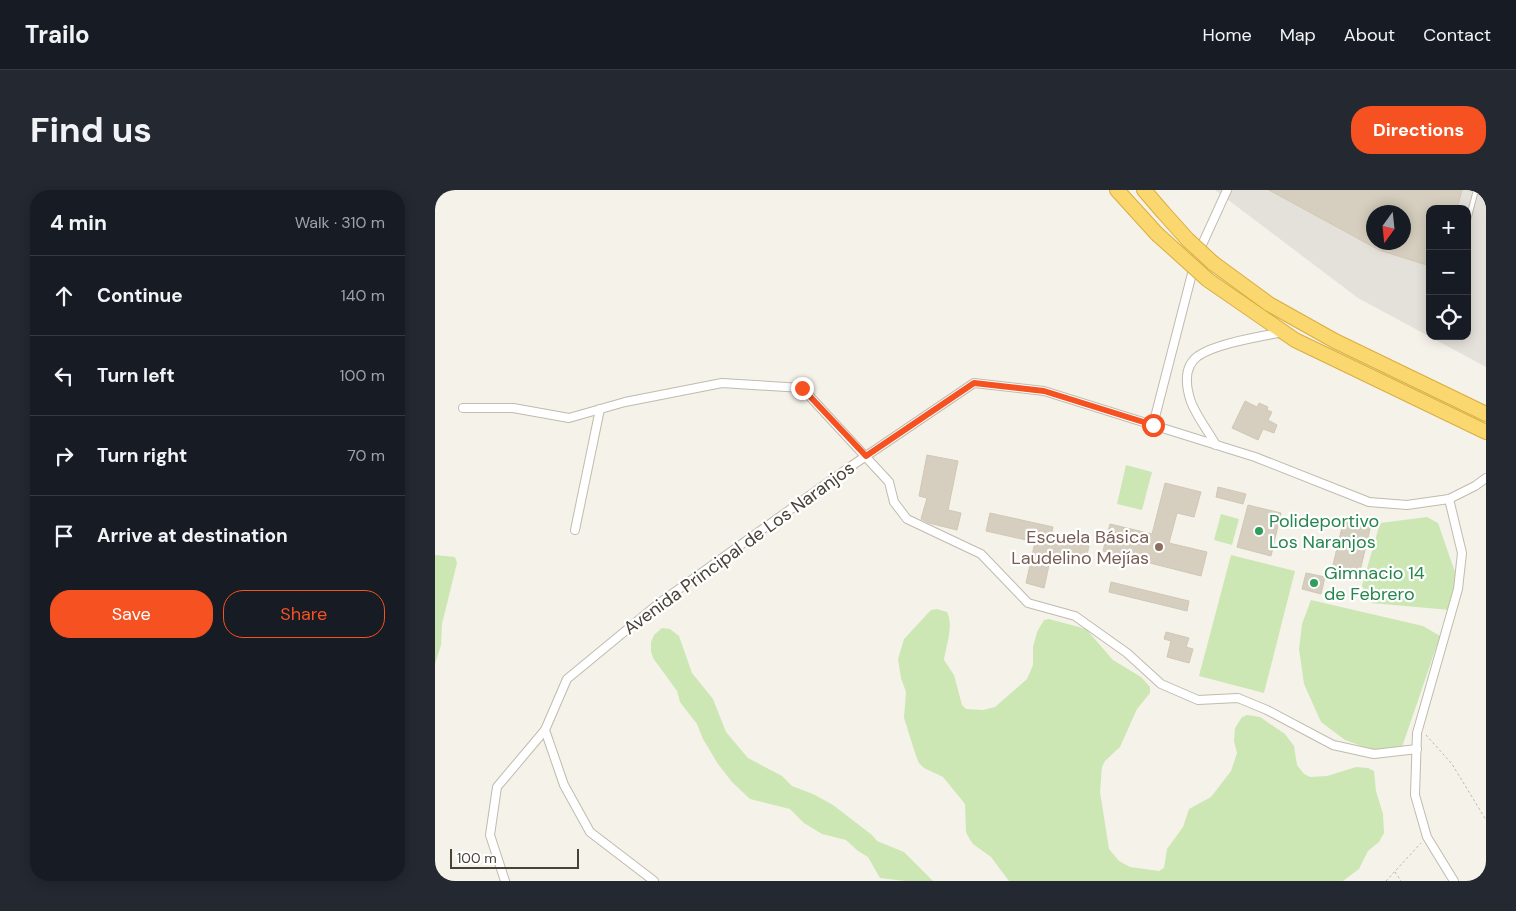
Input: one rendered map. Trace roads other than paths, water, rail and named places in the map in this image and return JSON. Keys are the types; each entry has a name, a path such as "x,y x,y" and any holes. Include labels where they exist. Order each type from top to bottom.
{"highway":[{"path":"1117,190 1157,234 1209,280 1295,340 1484,432"},
{"path":"1144,190 1188,240 1213,263 1269,304 1335,340 1486,414"}],"street":[{"path":"1153,425 1196,258 1227,190"},
{"path":"1216,445 1192,404 1186,380 1191,366 1197,357 1223,346 1284,332"},
{"path":"463,408 513,408 569,418 625,402 722,383 802,388 889,482 893,502 907,519 981,554 1028,603 1075,616 1127,654 1161,684 1198,700 1238,698 1267,710 1333,745 1374,754 1417,750"},
{"name":"Avenida Principal de Los Naranjos","path":"505,881 490,835 497,787 545,730 567,679 658,604 866,456 974,383 1044,391 1255,458 1369,502 1407,505 1449,499 1475,486 1486,478"},
{"path":"575,530 600,409"},
{"path":"1449,499 1463,553 1457,589 1419,727 1415,795 1427,837 1454,881"},
{"path":"545,730 564,786 590,832 654,881"}],"lane":[{"path":"1471,209 1476,190"}],"place":[{"name":"Polideportivo Los Naranjos","path":"1259,531"},
{"name":"Escuela Básica Laudelino Mejías","path":"1159,547"},
{"name":"Gimnacio 14 de Febrero","path":"1314,583"}]}
